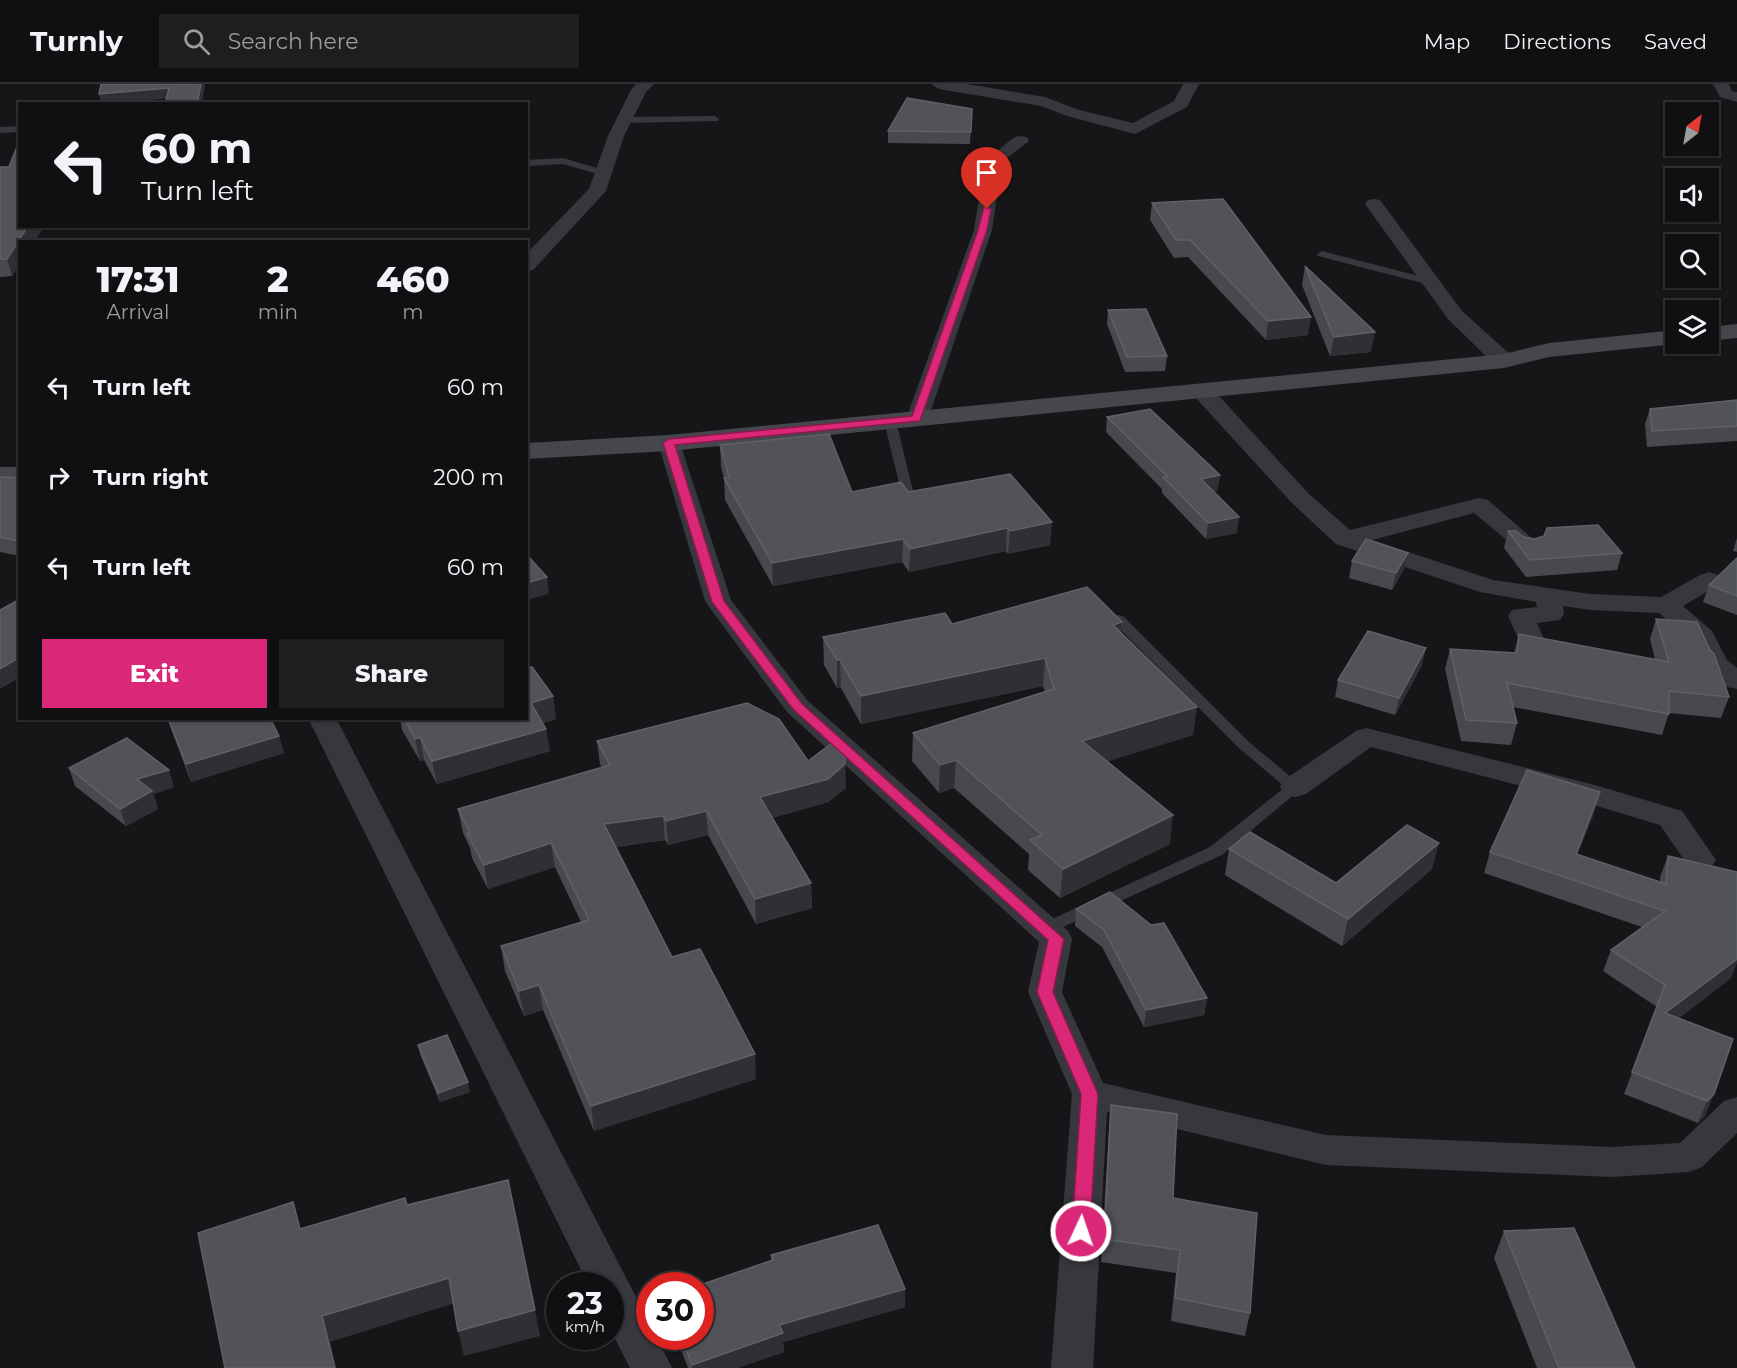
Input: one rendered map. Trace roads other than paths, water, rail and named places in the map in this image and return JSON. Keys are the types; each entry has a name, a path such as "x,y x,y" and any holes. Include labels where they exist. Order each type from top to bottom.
{"street":[{"path":"528,264 597,191 624,120 639,90 646,84"},
{"path":"939,84 976,87 1045,102 1073,113 1135,129 1180,104 1191,84"},
{"path":"1721,84 1726,94 1737,97"},
{"path":"916,418 983,230 994,160 1021,141"},
{"path":"1374,204 1455,315 1504,361"},
{"path":"1719,333 1737,331"},
{"path":"528,451 669,443 1202,391 1504,361 1549,350 1665,338"},
{"path":"1202,391 1300,498 1346,539 1489,587 1590,602 1666,605 1709,580"},
{"path":"669,443 718,602 797,706 1056,939 1045,992 1090,1094 1072,1368"},
{"path":"0,475 18,475"},
{"path":"1346,539 1479,505 1529,546"},
{"path":"1536,650 1521,616 1551,614 1548,596"},
{"path":"1666,605 1703,637 1715,664 1737,681"},
{"path":"323,720 602,1272"},
{"path":"1295,787 1366,737 1595,795 1671,818 1700,860"},
{"path":"1090,1094 1326,1150 1612,1162 1689,1157 1737,1111"},
{"path":"624,1315 651,1368"}],"lane":[{"path":"624,120 715,119"},
{"path":"0,130 18,129"},
{"path":"528,163 563,161 604,173"},
{"path":"1322,254 1430,282"},
{"path":"890,421 908,495"},
{"path":"1045,929 1216,851 1295,787 1245,746 1118,619"}]}
